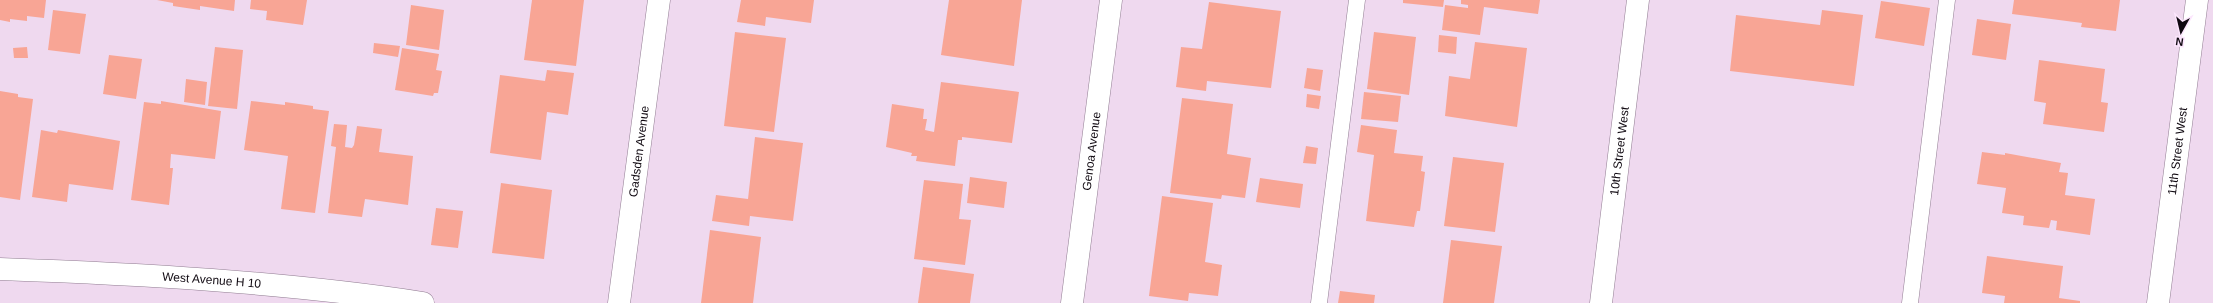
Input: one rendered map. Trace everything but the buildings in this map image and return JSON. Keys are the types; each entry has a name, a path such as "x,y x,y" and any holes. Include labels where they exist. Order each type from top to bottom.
{"street":[{"name":"Gadsden Avenue","path":"619,303 659,0"},
{"name":"Genoa Avenue","path":"1072,303 1111,0"},
{"name":"10th Street West","path":"1601,303 1638,0"},
{"name":"11th Street West","path":"2158,303 2197,0"},
{"name":"West Avenue H 10","path":"0,269 116,274 361,294 423,303"}],"lane":[{"path":"1319,303 1357,0"},
{"path":"1910,303 1947,0"}]}
